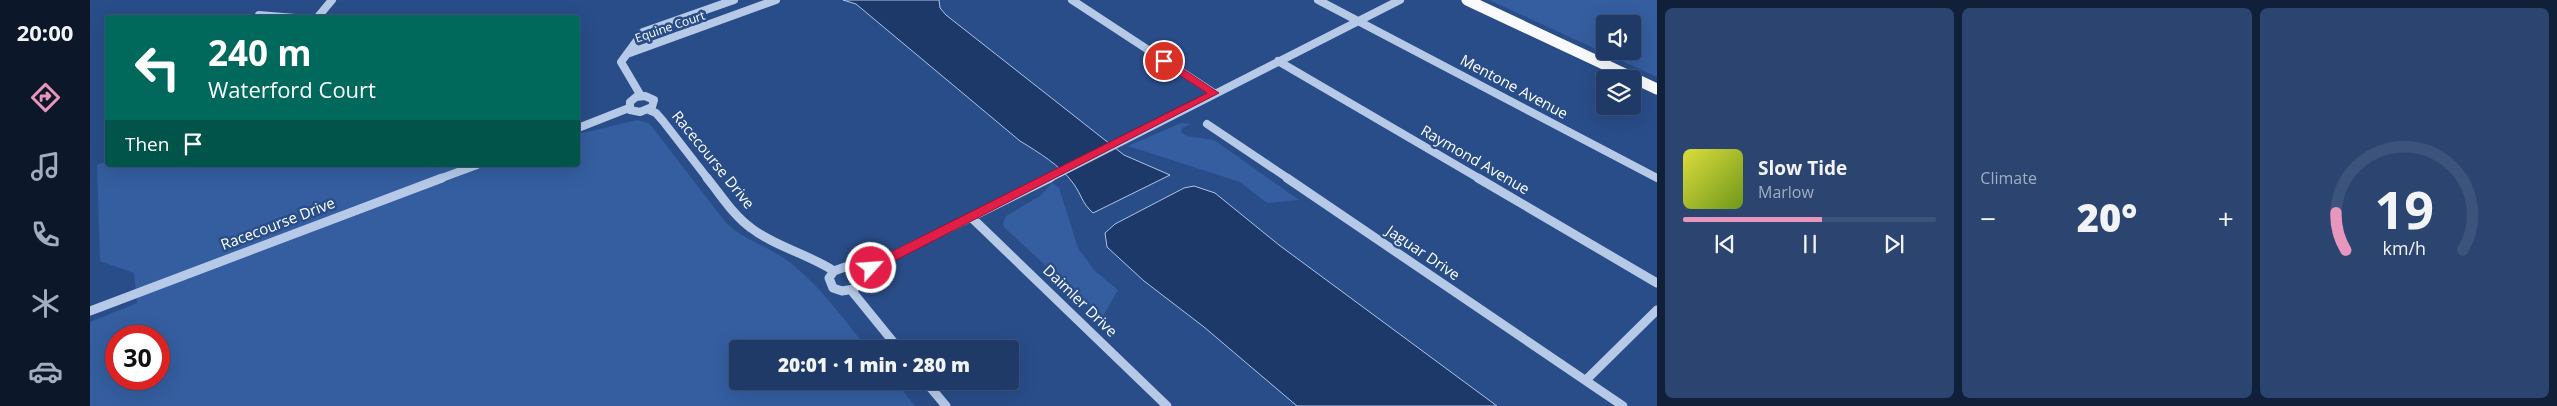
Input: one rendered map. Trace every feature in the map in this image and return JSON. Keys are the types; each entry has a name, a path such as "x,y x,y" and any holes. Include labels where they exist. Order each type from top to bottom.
{"main road":[{"path":"1467,0 1657,89"}],"street":[{"path":"320,15 332,0"},
{"name":"Equine Court","path":"641,96 641,93 621,62 643,32 734,0"},
{"name":"Equine Court","path":"626,54 776,0"},
{"path":"1072,0 1214,93"},
{"name":"Mentone Avenue","path":"1318,0 1657,178"},
{"path":"858,273 972,218 1214,93 1400,0"},
{"path":"1498,14 1506,22 1608,70"},
{"name":"Raymond Avenue","path":"1278,61 1657,283"},
{"path":"1641,85 1657,93"},
{"path":"641,96 654,100 654,105 649,110 636,112 629,108 630,102 641,96"},
{"path":"580,127 629,108"},
{"name":"Racecourse Drive","path":"649,110 656,113 663,121 741,219 752,229 814,258 834,271"},
{"name":"Jaguar Drive","path":"1207,124 1623,406"},
{"name":"Racecourse Drive","path":"90,311 472,167"},
{"name":"Daimler Drive","path":"972,218 1167,406"},
{"path":"845,267 858,273 860,281 851,290 842,291 833,288 829,278 834,271 845,267"},
{"path":"851,290 892,340"},
{"path":"1586,380 1657,310"},
{"path":"933,390 946,406"}],"shaded area":[{"path":"843,0 939,0 940,8 946,15 1124,155 1170,175 1093,213 1073,183 1056,165 1020,141 856,4"},
{"path":"1489,0 1657,0 1657,77 1620,60 1641,60 1641,15 1596,15 1596,49"},
{"path":"637,120 649,123 727,224 741,235 781,256 799,270 831,303 861,340 729,340 729,390 902,390 915,406 90,406 90,322 137,303 134,273 100,261 97,165 105,162 105,167 580,167 580,134"},
{"path":"1181,123 1191,124 1182,128 1181,132 1187,136 1214,140 1299,200 1267,203 1240,182 1128,146"},
{"path":"1052,183 1059,188 1078,248 1094,270 1118,290 1102,318 1004,227 1003,223 1006,216 1040,196"},
{"path":"1194,186 1215,193 1279,245 1497,406 1297,406 1204,327 1144,281 1107,247 1105,233 1115,224 1184,188"}],"route":[{"path":"871,268 1214,93 1164,61"}]}
